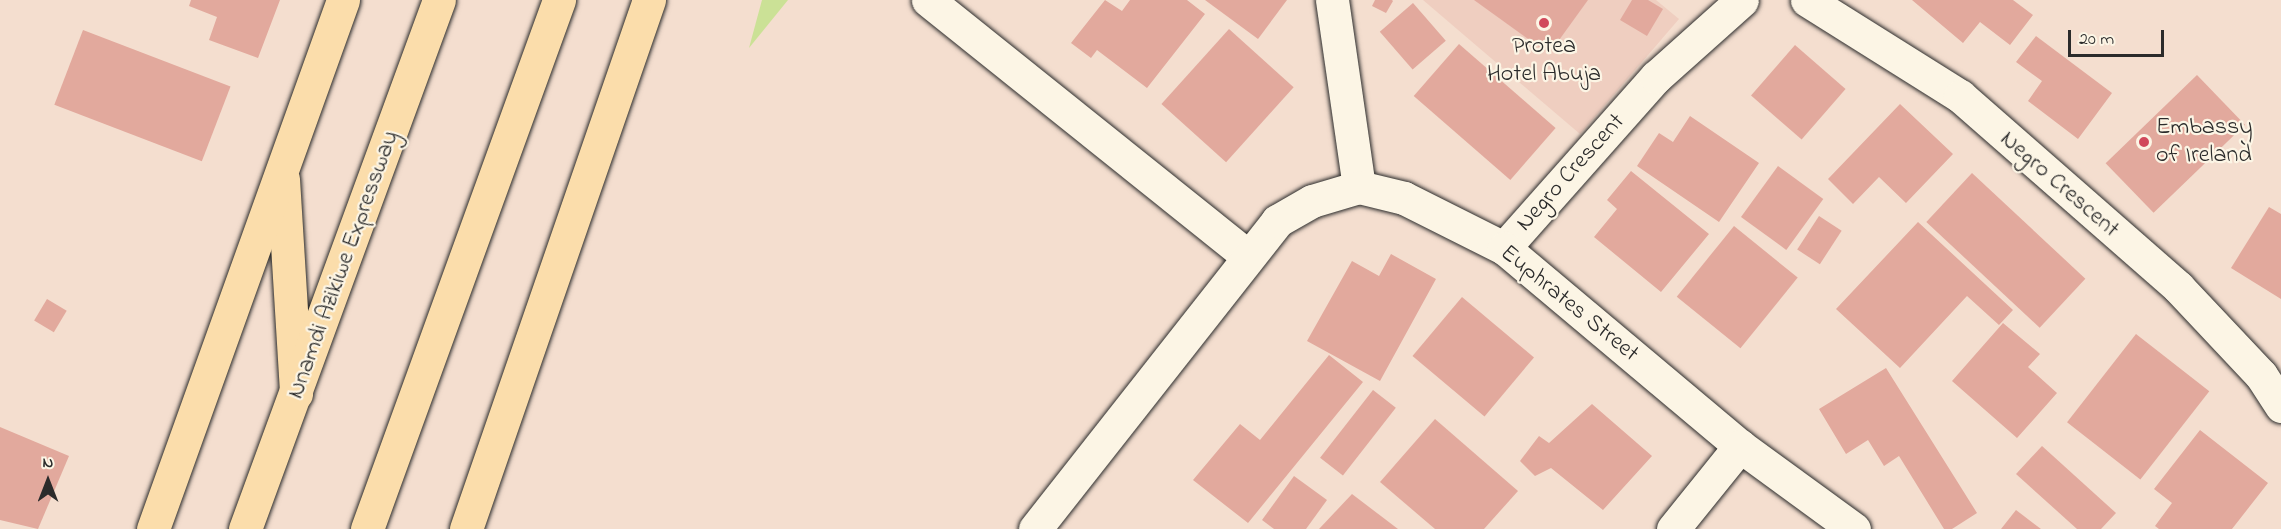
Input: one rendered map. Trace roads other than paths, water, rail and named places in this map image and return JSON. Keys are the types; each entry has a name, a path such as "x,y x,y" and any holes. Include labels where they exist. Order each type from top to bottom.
{"highway":[{"path":"153,529 282,162 343,0"},
{"name":"Nnamdi Azikiwe Expressway","path":"245,529 296,397 440,0"},
{"path":"367,529 559,0"},
{"path":"466,529 649,0"},
{"path":"282,162 296,397"}],"street":[{"path":"928,0 1246,255"},
{"path":"1035,529 1246,255 1277,220 1312,201 1359,187 1332,0"},
{"name":"Negro Crescent","path":"1504,248 1656,77 1742,0"},
{"name":"Negro Crescent","path":"1807,0 1960,96 2178,287 2261,375 2281,405"},
{"name":"Euphrates Street","path":"1359,187 1404,198 1504,248 1740,446 1854,529"},
{"path":"1673,529 1740,446"}],"place":[{"name":"Protea Hotel Abuja","path":"1544,23"},
{"name":"Embassy of Ireland","path":"2144,142"}]}
